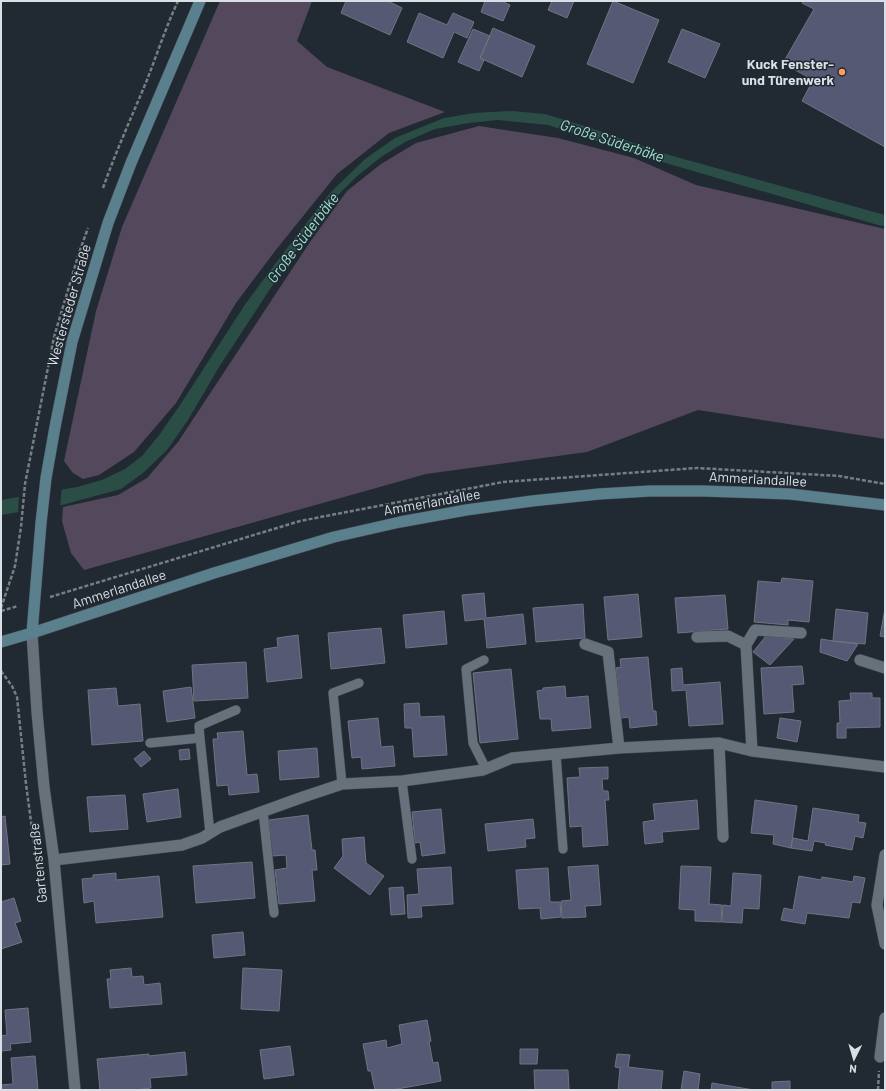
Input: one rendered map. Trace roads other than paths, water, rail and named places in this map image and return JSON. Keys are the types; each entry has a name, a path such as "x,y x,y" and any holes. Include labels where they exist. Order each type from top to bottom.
{"main road":[{"name":"Westersteder Straße","path":"32,633 46,478 72,342 108,222 134,156 200,1"},
{"name":"Ammerlandallee","path":"1,642 207,576 334,538 400,522 466,510 532,500 650,491 790,494 885,505"}],"street":[{"path":"752,751 746,645 756,630 801,633"},
{"name":"Gartenstraße","path":"32,633 44,787 54,860 75,1090"},
{"path":"697,637 728,636 746,645"},
{"path":"585,644 608,652 618,748"},
{"path":"860,660 885,668"},
{"path":"54,860 182,845 202,838 220,828 342,784 402,781 486,769 512,758 618,748 719,743 752,751 885,767"},
{"path":"719,743 723,837"},
{"path":"885,855 877,906 885,944"},
{"path":"880,1057 885,1018"}],"lane":[{"path":"484,660 466,669 473,743 486,769"},
{"path":"342,784 333,693 359,683"},
{"path":"210,833 199,726 236,710"},
{"path":"150,743 200,738"},
{"path":"556,754 563,849"},
{"path":"402,781 412,859"},
{"path":"263,812 274,913"}],"water":[{"name":"Große Süderbäke","path":"512,111 545,114 588,127 662,153 885,215 885,226 652,159 548,125 498,120 435,129 405,142 381,157 356,177 330,203 270,289 219,367 188,420 167,450 143,473 121,489 62,505 1,515 1,500 77,487 102,480 125,469 142,456 160,434 182,402 246,303 297,235 331,192 365,159 395,138 444,118 474,113"}],"place":[{"name":"Kuck Fenster- und Türenwerk","path":"842,72"}]}
